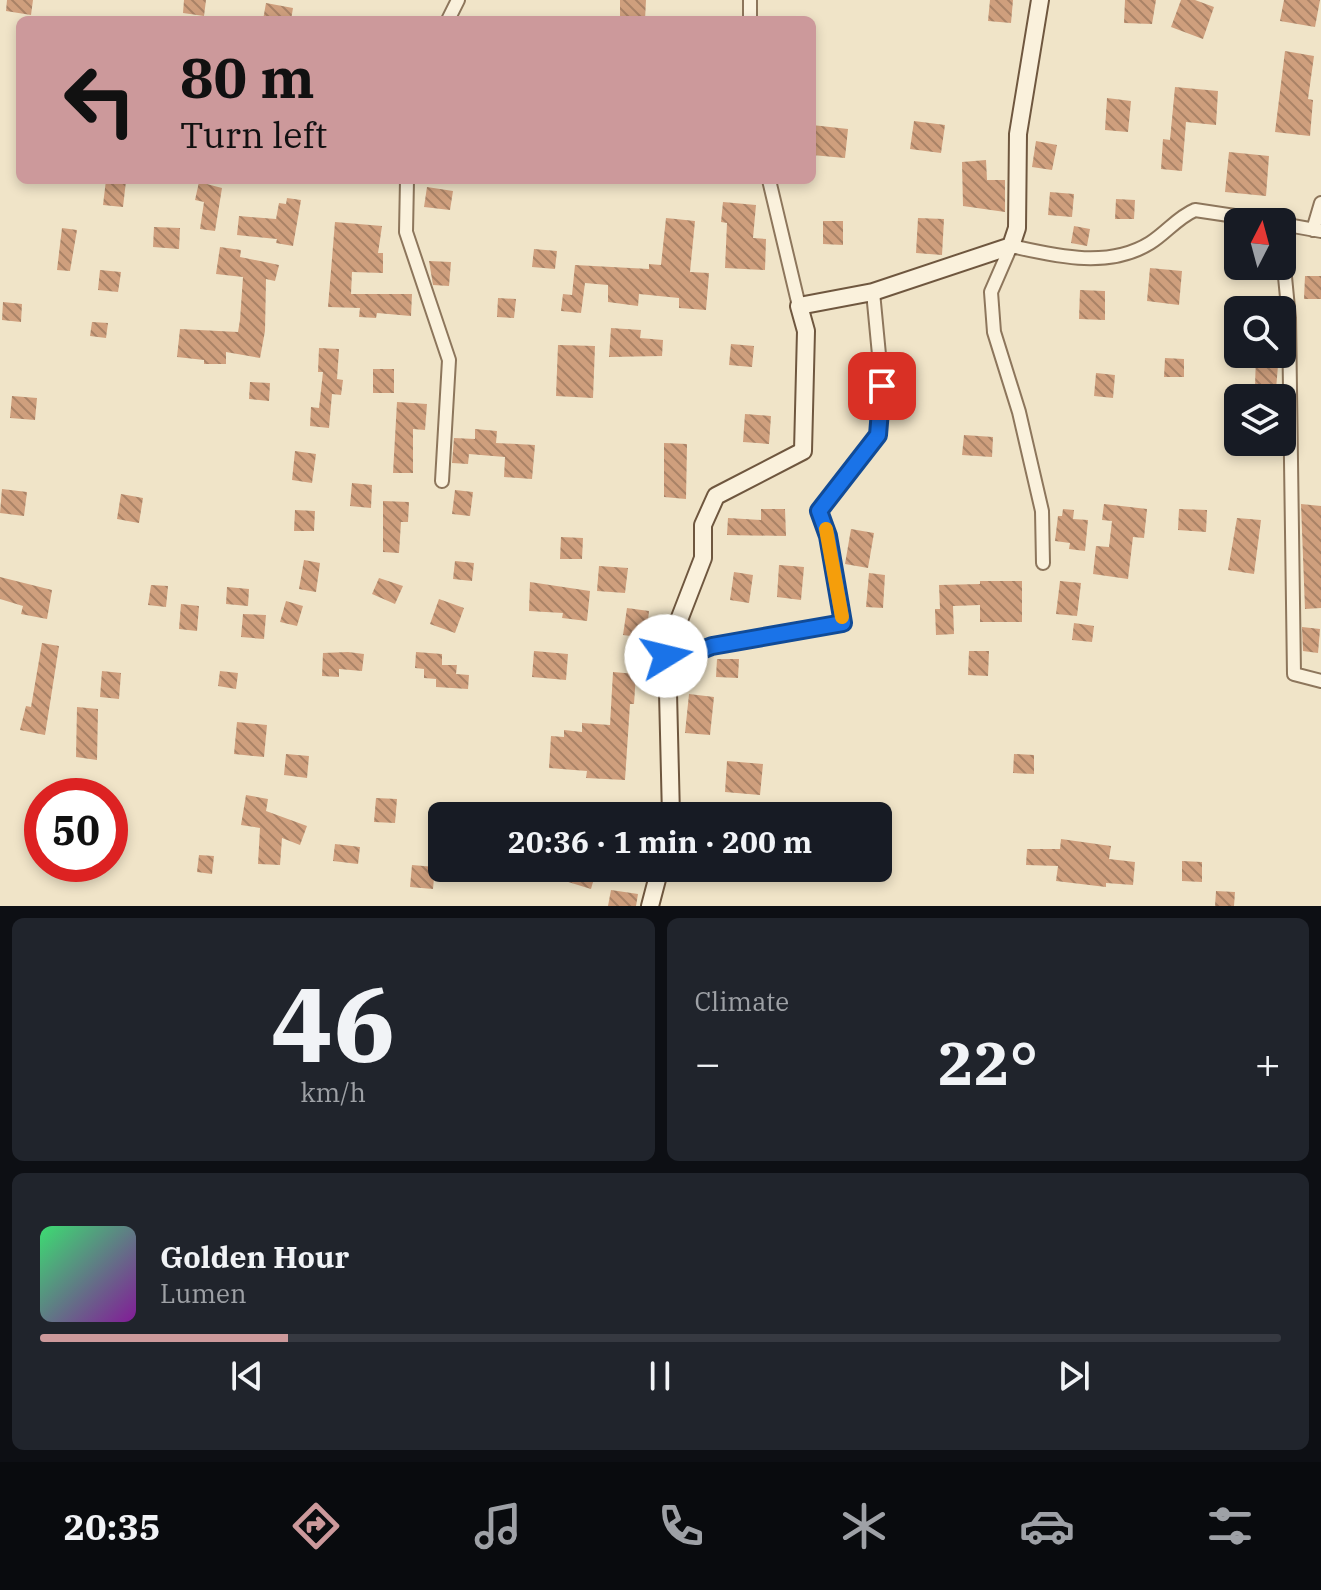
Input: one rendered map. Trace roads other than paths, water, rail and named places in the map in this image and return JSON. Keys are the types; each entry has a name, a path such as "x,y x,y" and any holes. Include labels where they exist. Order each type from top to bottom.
{"main road":[{"path":"671,802 670,640 703,558 703,525 716,496 803,451 806,331 799,306 873,292 1011,246 1017,228 1018,134 1040,0"},
{"path":"650,906 656,882"}],"street":[{"path":"407,184 406,232 449,360 442,481"},
{"path":"770,184 799,306"},
{"path":"1296,227 1317,231 1321,203"},
{"path":"1043,563 1042,511 1019,412 994,332 991,292 1011,246 1051,255 1096,259 1128,253 1148,244 1195,210 1224,214"},
{"path":"1285,280 1289,318 1294,674 1321,681"},
{"path":"668,663 712,646 843,623 828,536 819,511 878,435 882,386 873,292"}]}
